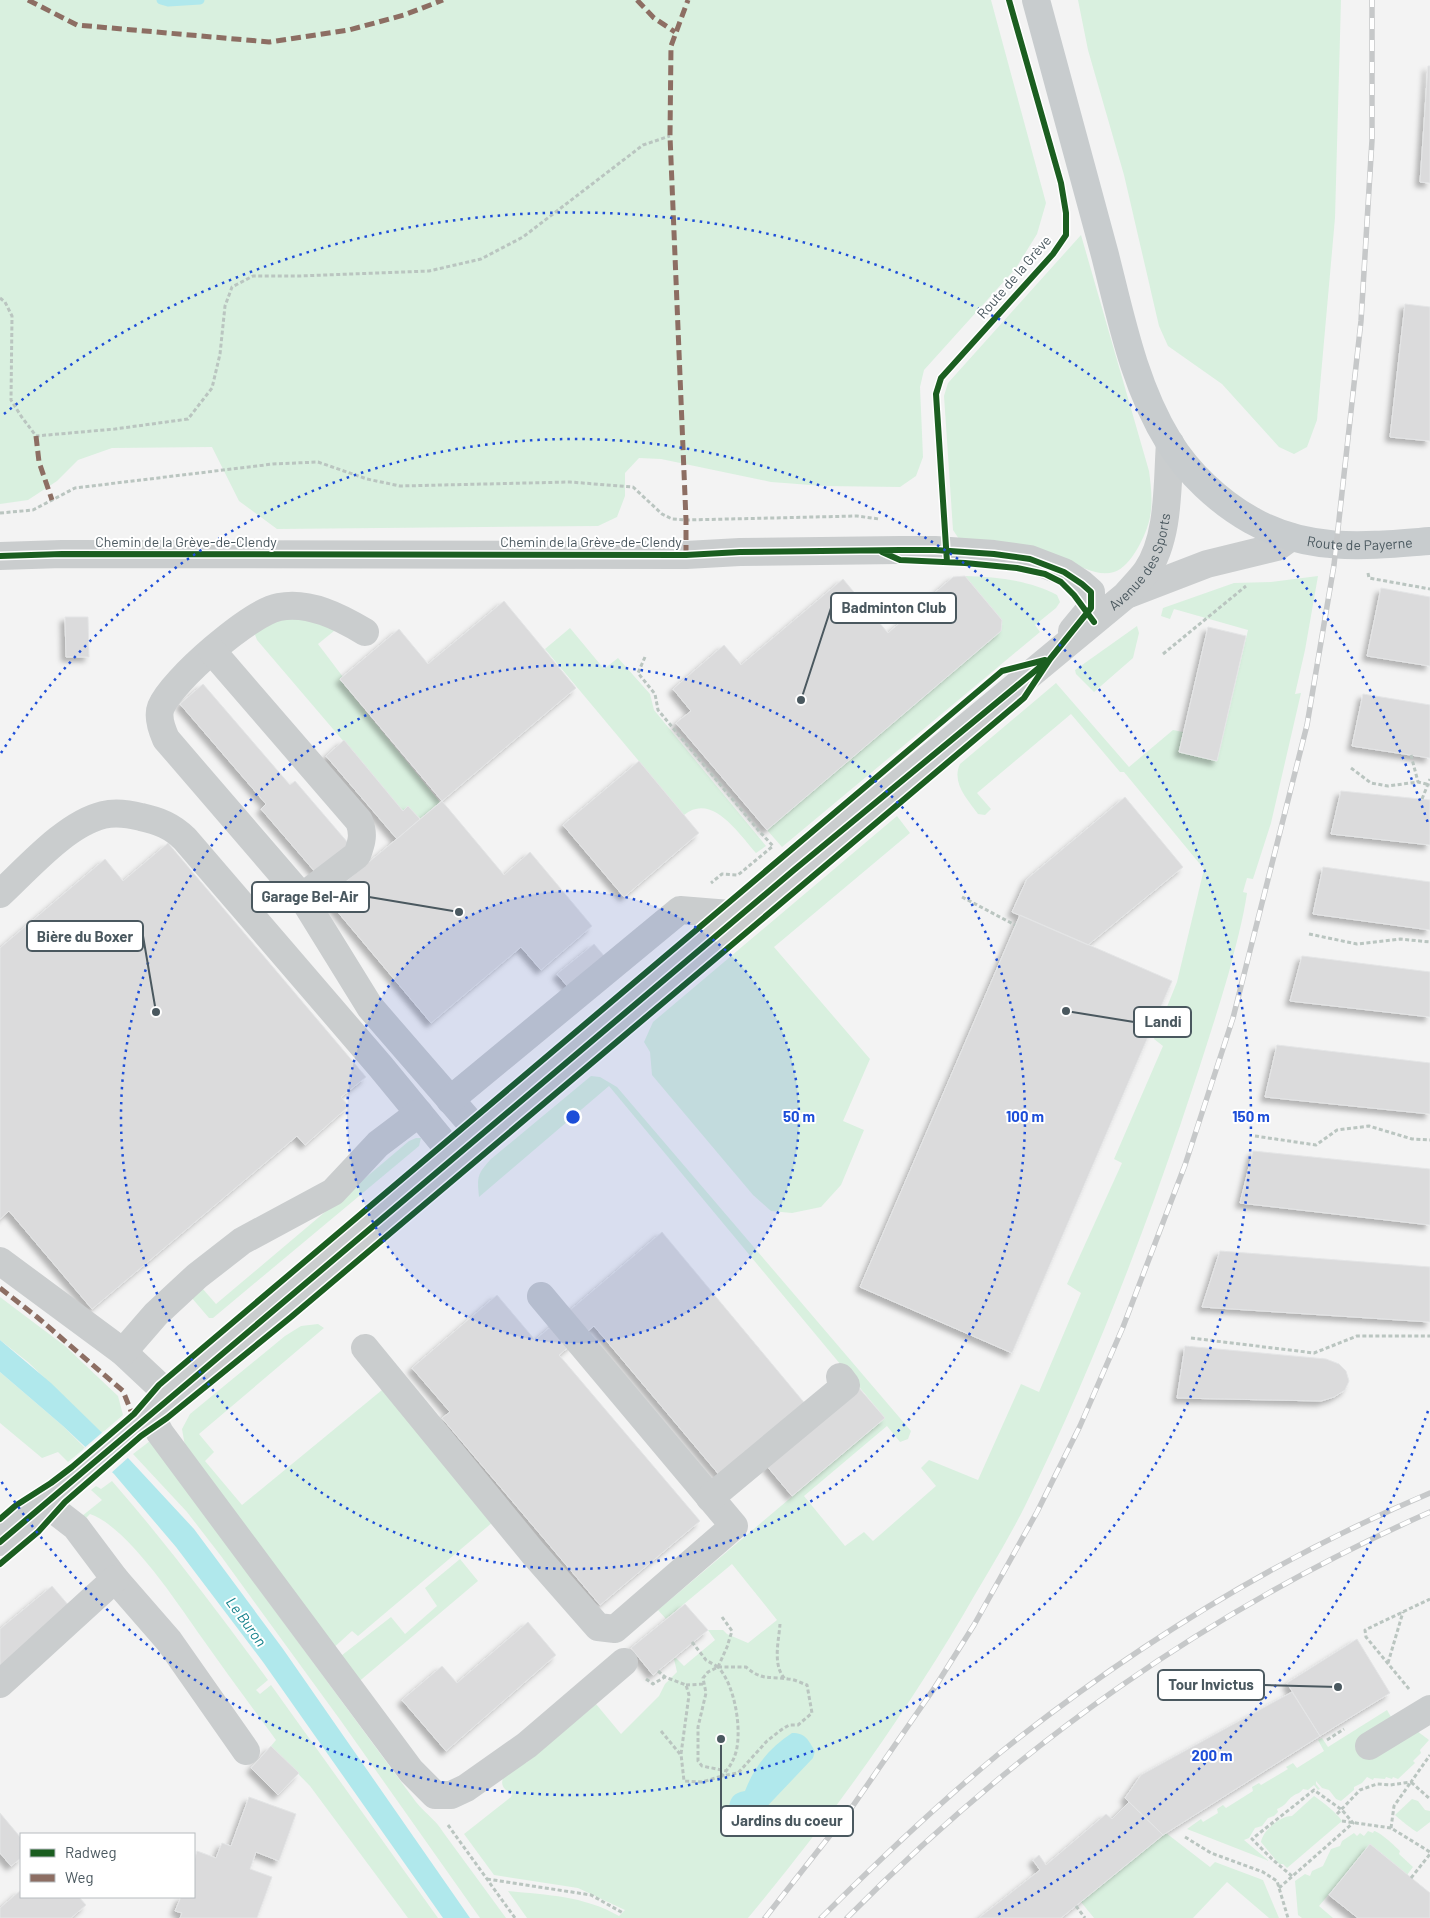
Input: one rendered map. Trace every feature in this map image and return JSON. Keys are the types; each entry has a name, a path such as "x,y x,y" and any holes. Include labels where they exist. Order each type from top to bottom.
{"main road":[{"path":"1036,0 1131,353 1154,415 1170,443 1205,485 1226,503 1252,521 1291,537"},
{"name":"Route de Payerne","path":"1291,537 1342,546 1430,542"}],"street":[{"name":"Avenue des Sports","path":"0,1542 454,1157 481,1135 607,1043 742,915 794,870 1126,596 1147,571 1160,539 1165,519 1170,443"},
{"path":"1126,596 1207,564 1277,547 1291,537"},
{"name":"Chemin de la Grève-de-Clendy","path":"0,556 62,554 686,555 737,559 935,550 994,554 1030,560 1064,572 1082,584 1095,588 1123,583 1151,562"},
{"path":"1050,658 1091,608 1091,592 1082,584"},
{"path":"365,632 344,620 303,606 278,607 253,618 212,651 172,690 161,708 160,726 166,739 302,897 370,1007 481,1135"},
{"path":"212,651 359,821 363,832 362,844 357,855 302,897"},
{"path":"0,894 66,832 102,815 124,813 161,821 185,839 419,1113 454,1157"},
{"path":"450,1100 680,910 742,915"},
{"path":"123,1352 156,1314 197,1276 242,1241 333,1192 378,1144 419,1113"},
{"path":"0,1261 123,1352 171,1397"},
{"path":"365,1348 533,1553 598,1626 615,1629 734,1526 542,1296"},
{"path":"710,1498 846,1385 840,1377"},
{"path":"143,1422 160,1433 412,1771 434,1795 451,1795 466,1788 527,1745 624,1662"},
{"path":"45,1503 76,1527 115,1579 169,1641 246,1750"},
{"path":"0,1684 115,1579"},
{"path":"1369,1746 1422,1701"}],"path":[{"path":"0,298 5,302 12,316 11,400 20,416 36,436 115,429 188,419 212,388 220,354 225,306 232,288 253,276 429,271 481,259 523,237 643,145 670,136"},
{"path":"0,513 33,510 75,488 273,464 318,462 367,479 400,486 570,482 633,487 662,514 672,519 686,520"},
{"path":"1368,570 1369,578 1430,590"},
{"path":"1163,654 1252,580"},
{"path":"645,657 638,673 655,694 658,710 773,846 738,874 722,874 680,910"},
{"path":"1411,755 1418,782"},
{"path":"1352,768 1371,783 1388,786 1418,782 1430,785"},
{"path":"1422,799 1430,785 1430,780"},
{"path":"962,897 1015,925"},
{"path":"1309,934 1357,944 1400,939 1430,942"},
{"path":"1255,1136 1316,1145 1337,1130 1369,1126 1412,1139 1430,1140"},
{"path":"1191,1338 1314,1353 1357,1336 1430,1336"},
{"path":"1422,1701 1366,1637 1365,1630 1430,1599"},
{"path":"1388,1663 1403,1612"},
{"path":"718,1667 732,1630 722,1617"},
{"path":"780,1624 777,1657 782,1676 785,1679"},
{"path":"692,1642 706,1660 718,1667 731,1692 739,1728 736,1751 731,1766 722,1776"},
{"path":"686,1685 689,1695 681,1754 684,1781 702,1782 738,1773 767,1741 781,1730 789,1726 798,1725 812,1713 807,1685 785,1679 755,1675 746,1667 718,1667 708,1672 703,1678 706,1692 698,1727 698,1761 702,1766 727,1771"},
{"path":"658,1670 665,1677 686,1685 704,1684"},
{"path":"661,1731 681,1754"},
{"path":"1391,1828 1394,1806 1430,1755"},
{"path":"1337,1814 1360,1790 1377,1784 1390,1785 1411,1782 1430,1799"},
{"path":"1293,1877 1252,1839 1314,1790 1342,1810 1353,1823"},
{"path":"434,1795 443,1818 515,1918"},
{"path":"1342,1821 1391,1828 1430,1853 1410,1878"},
{"path":"1280,1888 1353,1823"},
{"path":"1185,1837 1211,1853 1263,1872 1278,1881 1288,1918"},
{"path":"487,1879 591,1895 622,1913"},
{"path":"1076,1906 1085,1918"}],"green space":[{"path":"0,0 991,0 1046,203 1037,234 1016,268 924,370 920,387 923,457 916,476 900,487 824,486 771,482 661,459 639,458 625,473 625,496 617,517 598,526 277,529 239,501 212,447 112,448 78,460 57,481 28,500 0,504"},
{"path":"1078,0 1341,0 1335,218 1317,420 1307,447 1294,454 1279,447 1222,384 1168,346 1159,326 1124,175 1088,50"},
{"path":"1081,235 1149,471 1151,488 1150,517 1142,541 1126,564 1114,572 1108,573 1096,572 1040,556 961,542 953,530 944,396 948,383"},
{"path":"965,576 1001,578 1035,586 1057,595 1060,602 1056,608 1035,625 1040,632 782,847 767,830 1001,631 1002,620"},
{"path":"1318,576 1295,694 1301,693 1271,823 1253,879 1247,878 1243,892 1247,893 1229,972 1180,1126 1146,1223 1089,1366 1018,1520 962,1617 913,1695 861,1772 806,1846 748,1918 527,1918 508,1891 579,1900 606,1909 619,1916 625,1910 578,1888 494,1875 464,1834 511,1797 512,1794 505,1789 502,1781 506,1772 520,1758 526,1763 596,1704 621,1734 659,1696 665,1684 677,1672 674,1659 676,1658 684,1666 715,1640 708,1630 723,1630 727,1634 748,1643 777,1620 732,1564 666,1619 658,1610 885,1418 609,1086 479,1197 478,1180 483,1168 491,1159 591,1076 600,1077 617,1087 911,1431 908,1439 900,1442 887,1426 804,1496 845,1546 864,1532 873,1541 936,1486 921,1468 929,1460 978,1480 1021,1384 1039,1392 1081,1293 1067,1284 1122,1163 1114,1159 1163,1046 1154,1039 1177,982 1204,869 1124,772 1120,772 1071,714 977,793 991,809 985,815 978,814 962,791 958,778 960,764 1056,683 1129,767 1173,730 1183,732 1179,752 1217,761 1248,630 1174,609 1170,619 1161,616 1163,608 1234,583 1271,582"},
{"path":"313,614 334,631 318,644 343,677 340,680 440,802 420,819 408,806 403,811 257,640 254,632 263,622"},
{"path":"1137,626 1139,633 1133,658 1094,692 1076,674 1075,670"},
{"path":"570,628 604,669 618,658 650,694 654,710 766,846 756,853 724,818 715,812 705,809 694,809 684,815 545,649"},
{"path":"897,816 910,833 774,947 870,1059 843,1121 864,1130 841,1185 821,1207 792,1213 771,1211 753,1195 652,1075 650,1052 644,1042 653,1022"},
{"path":"421,1138 419,1146 213,1318 209,1318 191,1297 202,1288 216,1304 409,1141"},
{"path":"0,1297 65,1346 118,1396 123,1415 102,1433 28,1362 0,1340"},
{"path":"318,1324 324,1328 199,1434 214,1452 205,1461 242,1505 382,1390 493,1522 358,1636 352,1631 330,1651 185,1446 182,1429 190,1414 285,1336 301,1326"},
{"path":"0,1372 63,1426 85,1448 68,1462 58,1452 42,1458 0,1423"},
{"path":"150,1441 416,1802 434,1820 506,1918 480,1918 341,1721 221,1556 187,1512 133,1454"},
{"path":"112,1481 173,1554 268,1680 256,1690 260,1694 271,1685 438,1918 408,1918 310,1786 271,1746 276,1740 151,1568 120,1534 105,1522 90,1514 85,1519 82,1516 102,1500 91,1490 96,1486 101,1489"},
{"path":"460,1559 478,1581 356,1684 337,1659 391,1617 405,1634 437,1606 425,1588"},
{"path":"1387,1710 1391,1717 1429,1740 1420,1750 1421,1753 1413,1761 1415,1763 1398,1779 1386,1777 1385,1779 1374,1778 1373,1780 1367,1777 1341,1801 1336,1799 1329,1790 1322,1788 1316,1781 1320,1789 1318,1790 1314,1785 1308,1790 1303,1789 1300,1793 1294,1795 1277,1809 1278,1812 1274,1816 1268,1818 1262,1826 1255,1828 1249,1838 1244,1840 1269,1861 1187,1829 1201,1819 1203,1822 1218,1813 1217,1809 1223,1805 1226,1808 1253,1791 1252,1787 1259,1783 1261,1785 1288,1769 1286,1767 1293,1763 1297,1768 1324,1751 1318,1740 1322,1738 1328,1747"},
{"path":"1314,1796 1342,1821 1287,1868 1283,1864 1279,1864 1261,1842 1262,1837 1273,1824 1282,1818 1292,1816"},
{"path":"1412,1799 1418,1801 1425,1810 1430,1811 1430,1822 1417,1832 1395,1815"},
{"path":"1368,1831 1380,1834 1400,1851 1399,1854 1413,1867 1407,1875 1370,1845 1319,1906 1333,1918 1302,1918 1298,1915 1295,1881 1305,1874 1310,1876 1312,1871 1323,1866 1331,1849 1340,1846 1342,1841 1354,1833 1357,1836 1360,1833 1364,1836"},
{"path":"1166,1833 1210,1867 1215,1862 1263,1880 1279,1918 1269,1918 1227,1882 1193,1918 1094,1918 1081,1902"}],"water":[{"name":"Le Buron","path":"0,1340 51,1383 129,1459 194,1529 283,1649 470,1918 443,1918 263,1662 176,1547 114,1474 63,1426 0,1372"},
{"path":"792,1733 801,1734 808,1740 815,1751 813,1758 758,1816 750,1830 743,1829 737,1825 730,1812 729,1805 732,1798 745,1791 753,1774 764,1758"}],"pier":[{"path":"104,1431 130,1456 110,1474 83,1449"}],"building":[{"path":"1428,66 1430,66 1430,183 1420,182"},
{"path":"1405,304 1430,307 1430,441 1390,437"},
{"path":"965,576 1002,620 1001,631 767,830 676,723 691,711 673,689 724,645 741,665 843,579 888,633 953,577"},
{"path":"1381,588 1430,597 1430,666 1367,656"},
{"path":"504,601 576,688 442,801 340,679 399,629 428,664"},
{"path":"65,617 88,617 89,657 66,657"},
{"path":"1208,627 1246,636 1217,761 1179,752"},
{"path":"203,684 290,785 295,781 349,844 316,873 261,809 266,804 180,704"},
{"path":"1363,694 1430,705 1430,758 1352,746"},
{"path":"344,740 403,811 408,806 420,819 397,839 326,756"},
{"path":"639,761 699,833 624,897 563,825"},
{"path":"1341,791 1430,800 1430,845 1331,834"},
{"path":"1125,797 1183,867 1088,945 1012,912 1027,879"},
{"path":"442,801 504,875 530,852 592,926 541,970 521,947 431,1023 326,898"},
{"path":"168,843 366,1077 341,1097 349,1106 305,1145 297,1136 92,1309 9,1211 0,1219 0,948 105,859 123,881"},
{"path":"1323,867 1430,882 1430,930 1313,914"},
{"path":"1020,915 1172,981 1012,1353 860,1287"},
{"path":"594,944 611,964 574,994 557,974"},
{"path":"1302,956 1430,972 1430,1017 1290,1001"},
{"path":"1277,1045 1430,1063 1430,1114 1265,1097"},
{"path":"1253,1151 1430,1169 1430,1225 1240,1203"},
{"path":"662,1232 807,1406 721,1477 594,1326 559,1355 700,1521 600,1605 442,1418 450,1412 412,1368 497,1295 535,1340"},
{"path":"1220,1251 1430,1267 1430,1322 1202,1307"},
{"path":"1185,1346 1326,1359 1339,1364 1346,1371 1349,1381 1345,1390 1334,1397 1321,1401 1177,1398"},
{"path":"859,1388 885,1418 792,1496 766,1465"},
{"path":"52,1586 70,1607 0,1666 0,1629"},
{"path":"685,1604 708,1630 653,1675 631,1648"},
{"path":"528,1622 556,1655 446,1751 402,1700 442,1666 457,1683"},
{"path":"1357,1639 1390,1693 1320,1736 1287,1683"},
{"path":"1292,1692 1320,1736 1163,1835 1125,1798 1141,1775"},
{"path":"271,1746 299,1773 278,1795 251,1768"},
{"path":"249,1797 296,1814 279,1861 256,1852 250,1869 272,1877 257,1918 180,1918 182,1913 175,1911 181,1898 195,1898 195,1858 197,1851 216,1858 222,1843 231,1846"},
{"path":"1129,1802 1163,1835 1061,1918 979,1918 1040,1870 1033,1860 1039,1855 1046,1865 1106,1814 1112,1819"},
{"path":"0,1813 20,1837 20,1859 11,1866 0,1853"},
{"path":"1370,1844 1430,1893 1430,1918 1358,1918 1329,1895"},
{"path":"20,1891 20,1898 80,1898 86,1905 71,1918 0,1918 0,1908"}],"waterway":[{"path":"161,0 168,2 200,0"}],"railway":[{"path":"765,1918 850,1810 935,1687 974,1625 1037,1512 1080,1426 1123,1327 1185,1165 1233,1018 1307,725 1334,565 1361,321 1372,140 1372,0"},
{"path":"821,1918 954,1792 1001,1752 1101,1677 1153,1641 1261,1576 1316,1546 1430,1493"},
{"path":"847,1918 912,1855 979,1796 1048,1740 1119,1687 1193,1638 1269,1593 1348,1551 1430,1512"}],"marked path":[{"path":"28,0 77,25 269,42 349,30 404,15 443,0"},
{"path":"637,0 654,18 675,32"},
{"path":"686,555 670,136 671,46 688,0"},
{"path":"36,436 39,462 52,500"},
{"path":"0,1288 37,1317 123,1391 131,1411"}],"cycle path":[{"name":"Route de la Grève","path":"947,562 936,394 941,378 1053,254 1066,235 1066,213 1061,183 1009,0"},
{"path":"0,556 62,554 686,555 740,552 935,550 994,554 1030,559 1064,572 1091,592 1091,608 1050,659 1024,698 291,1317 167,1418 141,1436 65,1502 38,1532 0,1564"},
{"path":"882,552 900,560 1017,568 1045,574 1061,582 1074,595 1094,622"},
{"path":"0,1519 15,1506 72,1467 134,1414 159,1385 1002,671 1045,660"},
{"path":"0,1542 794,870 1041,666"}],"place":[{"name":"Badminton Club","path":"801,700"},
{"name":"Garage Bel-Air","path":"459,912"},
{"name":"Landi","path":"1066,1011"},
{"name":"Bière du Boxer","path":"156,1012"},
{"name":"Tour Invictus","path":"1338,1687"},
{"name":"Jardins du coeur","path":"721,1739"}]}
